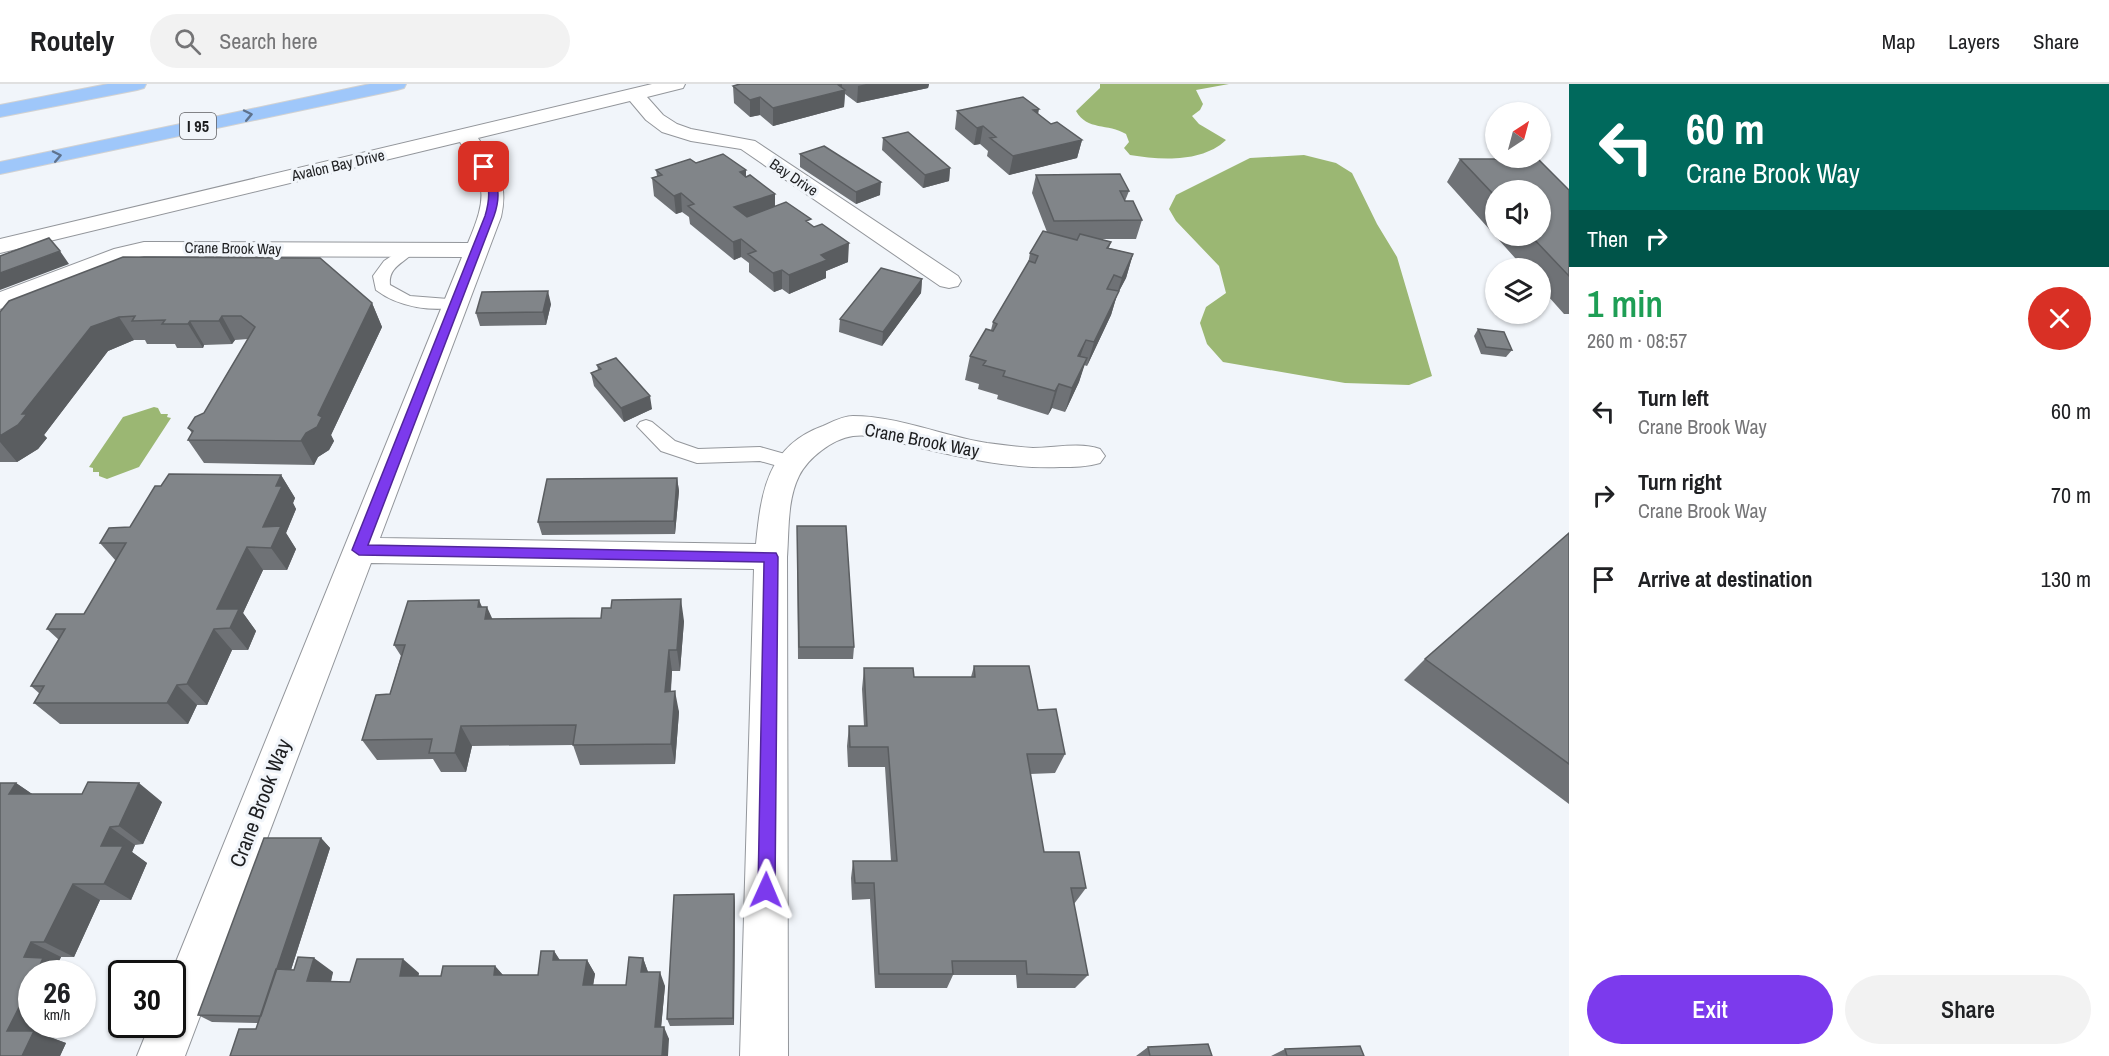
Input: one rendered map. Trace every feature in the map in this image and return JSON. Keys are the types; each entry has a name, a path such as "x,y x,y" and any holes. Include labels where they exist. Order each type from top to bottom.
{"highway":[{"path":"0,111 137,84"},
{"name":"I 95","path":"0,168 397,84"}],"street":[{"name":"Avalon Bay Drive","path":"0,246 676,84"},
{"name":"Bay Drive","path":"634,94 660,122 674,130 734,140 748,145 949,281"},
{"name":"Crane Brook Way","path":"161,1056 492,208 494,183 466,135"},
{"name":"Crane Brook Way","path":"0,301 122,254 144,249 476,250"},
{"name":"Crane Brook Way","path":"764,1056 771,557 776,498 784,475 798,454 824,436 851,426 882,429 986,453 1031,458 1090,456"},
{"path":"359,550 771,557"}],"lane":[{"path":"408,250 389,264 381,276 382,287 391,295 405,300 455,303"},
{"path":"646,426 668,446 697,456 760,454 792,463"}],"shaded area":[{"path":"1100,84 1229,84 1196,90 1203,104 1200,110 1192,116 1199,124 1226,140 1205,153 1193,156 1167,159 1130,155 1124,148 1129,142 1126,134 1092,124 1076,111 1100,88"},
{"path":"1304,155 1336,163 1352,173 1377,224 1397,257 1432,376 1409,385 1345,383 1223,362 1207,344 1200,323 1206,307 1226,293 1219,266 1176,221 1169,209 1176,195 1250,158"},
{"path":"154,407 158,408 161,414 168,414 167,417 171,418 139,467 107,479 99,476 99,472 93,472 93,468 89,467 123,417"}],"building":[{"path":"740,84 837,84 845,90 773,108 760,97 750,100 733,86"},
{"path":"1023,97 1039,109 1033,110 1051,124 1057,122 1082,140 1013,156 990,138 996,137 983,126 977,128 957,111"},
{"path":"908,132 950,168 925,175 883,138"},
{"path":"824,146 881,182 856,192 800,154"},
{"path":"723,154 746,170 740,172 746,177 750,175 775,194 734,207 747,217 786,202 811,219 806,221 814,227 822,224 849,243 821,255 827,260 789,275 782,270 773,273 748,254 756,251 741,239 733,242 688,206 694,204 681,193 674,196 652,178 662,175 656,170 690,159 696,163"},
{"path":"1460,159 1485,159 1485,168 1547,168 1569,190 1569,276 1540,246 1551,246 1551,180 1485,180 1485,185"},
{"path":"1120,174 1129,191 1120,191 1125,201 1133,201 1142,220 1054,221 1036,175"},
{"path":"1043,231 1077,240 1080,234 1111,242 1107,248 1133,254 1122,278 1114,275 1107,289 1119,291 1094,342 1086,340 1078,356 1087,358 1072,388 1059,384 1055,391 1003,376 1005,371 983,365 986,361 970,356 986,329 993,331 997,324 993,322 1029,261 1035,263 1038,256 1030,253"},
{"path":"49,238 60,251 0,273 0,256"},
{"path":"123,257 320,258 372,303 318,415 322,417 317,427 306,433 301,441 188,440 193,431 188,428 195,417 204,413 255,327 241,316 222,316 219,321 162,324 165,320 132,321 135,316 119,317 91,327 22,414 27,414 18,425 0,436 0,312 9,301"},
{"path":"881,268 922,279 883,332 840,319"},
{"path":"548,291 543,312 476,313 482,292"},
{"path":"1478,329 1504,332 1512,350 1486,347"},
{"path":"616,358 650,396 621,408 591,373 601,369 597,365"},
{"path":"169,474 281,475 276,486 282,486 263,527 281,526 271,548 247,547 217,609 239,609 230,628 214,629 187,684 177,685 167,703 34,703 44,686 31,686 65,629 47,629 56,614 84,614 126,543 100,543 109,528 130,527 155,486 161,486"},
{"path":"677,478 674,521 538,522 547,479"},
{"path":"797,526 846,526 854,647 799,647"},
{"path":"1569,533 1569,764 1425,659"},
{"path":"681,599 677,650 669,650 665,692 675,691 671,744 573,745 576,725 461,726 455,753 429,753 432,739 362,740 376,695 390,694 405,645 394,645 408,601 479,600 478,607 487,607 485,619 601,618 602,608 611,608 612,600"},
{"path":"974,666 1029,666 1038,710 1056,709 1065,754 1027,754 1044,852 1079,852 1086,888 1071,888 1088,975 1027,974 1026,961 952,961 953,974 879,974 874,883 855,883 853,861 897,861 888,747 850,747 849,726 867,726 864,668 913,668 914,677 975,677"},
{"path":"88,782 139,783 119,826 110,827 101,846 123,846 104,884 73,884 44,942 31,942 24,957 43,958 42,960 18,960 18,1009 7,1031 18,1031 18,1038 31,1038 22,1056 0,1056 0,783 16,783 9,794 82,794"},
{"path":"264,838 321,838 261,1016 198,1015"},
{"path":"734,894 733,1018 667,1019 674,895"},
{"path":"541,951 554,951 553,960 587,960 583,985 626,985 629,957 643,958 641,972 660,972 655,1027 664,1027 662,1056 230,1056 239,1029 256,1029 276,969 294,970 298,957 314,958 307,981 350,982 357,959 403,959 400,976 441,976 443,966 495,966 494,975 538,975"},
{"path":"1208,1044 1212,1056 1150,1056 1148,1047"},
{"path":"1360,1046 1364,1056 1287,1056 1285,1049"}],"route":[{"path":"484,167 494,183 495,199 490,216 359,550 771,557 766,890"}]}
